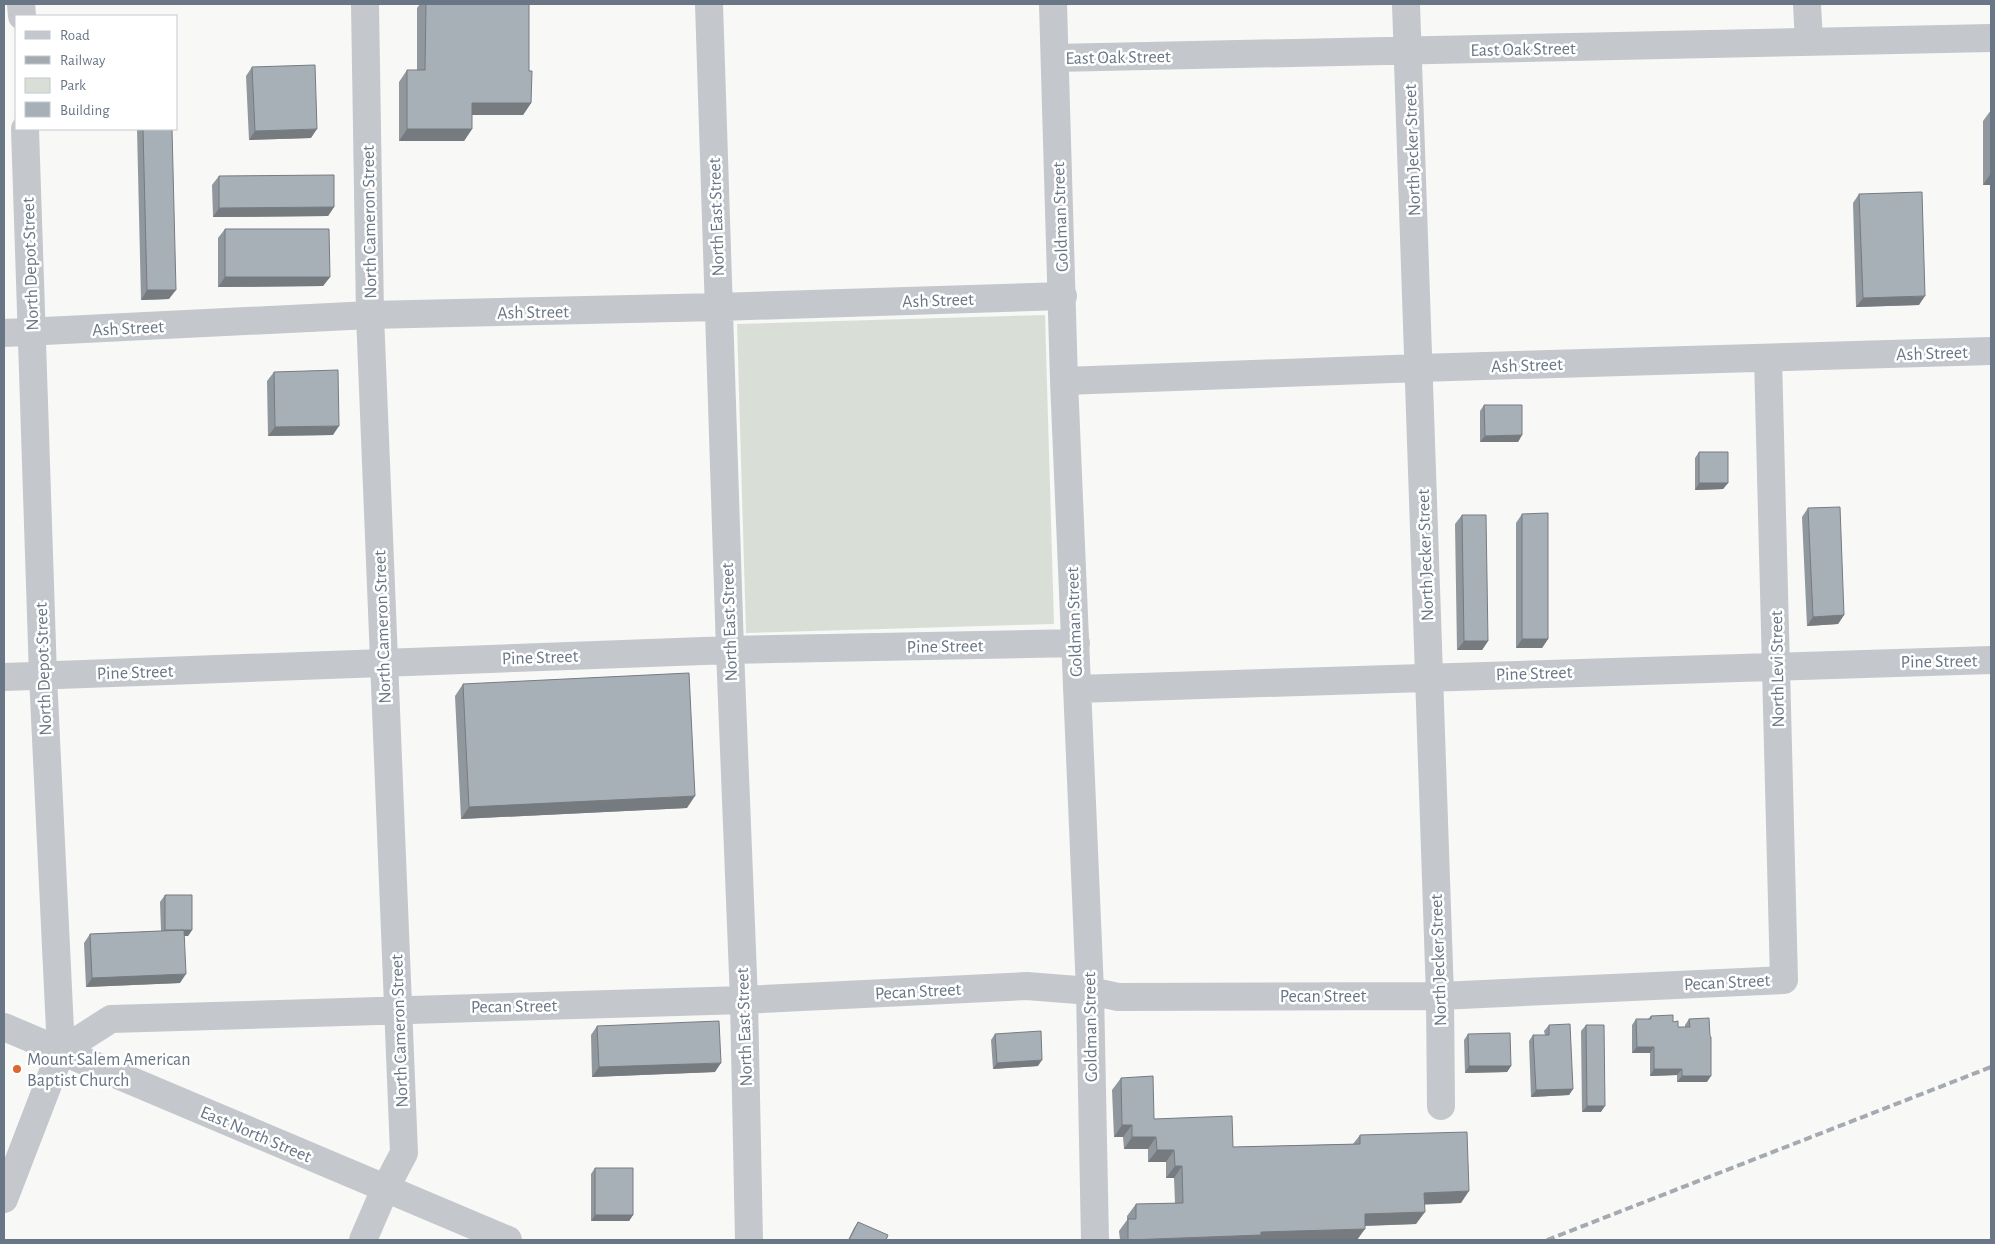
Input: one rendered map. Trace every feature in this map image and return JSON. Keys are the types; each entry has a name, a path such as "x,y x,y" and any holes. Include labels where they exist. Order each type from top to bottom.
{"street":[{"name":"North Cameron Street","path":"363,1240 385,1189 404,1154 370,315 365,4"},
{"name":"North East Street","path":"709,4 730,650 744,1000 749,1240"},
{"name":"Goldman Street","path":"1053,4 1064,381 1090,992 1094,1240"},
{"name":"North Jecker Street","path":"1406,4 1440,996 1440,1106"},
{"path":"1807,4 1809,42"},
{"name":"East Oak Street","path":"1055,58 1408,52 1991,38"},
{"name":"North Depot Street","path":"4,1199 61,1051 43,676 25,130"},
{"name":"Ash Street","path":"4,333 370,315 719,307 1063,296"},
{"name":"Ash Street","path":"1064,381 1419,368 1991,352"},
{"name":"North Levi Street","path":"1768,358 1784,980"},
{"name":"Pine Street","path":"4,677 730,650 1076,643"},
{"name":"Pine Street","path":"1077,688 1991,660"},
{"name":"Pecan Street","path":"61,1051 112,1018 744,1000 1027,986 1090,992 1118,997 1440,996 1784,980"},
{"name":"East North Street","path":"4,1027 508,1240"}],"green space":[{"path":"1045,315 1054,624 746,633 737,324"}],"building":[{"path":"426,4 529,4 529,71 532,71 531,103 472,103 472,129 407,129 407,70 425,70"},
{"path":"315,65 317,129 255,131 252,67"},
{"path":"143,130 172,130 176,290 147,290"},
{"path":"334,175 334,207 219,208 219,176"},
{"path":"1922,192 1925,296 1863,298 1859,194"},
{"path":"225,229 329,229 330,277 225,277"},
{"path":"338,370 339,426 275,427 274,372"},
{"path":"1484,405 1522,405 1522,435 1485,436"},
{"path":"1699,452 1728,452 1728,483 1699,483"},
{"path":"1840,507 1844,615 1813,617 1808,508"},
{"path":"1548,513 1548,639 1522,639 1522,514"},
{"path":"1462,515 1486,515 1488,641 1464,641"},
{"path":"689,673 695,796 469,807 463,684"},
{"path":"165,895 192,895 192,930 165,930"},
{"path":"184,930 186,974 92,978 90,934"},
{"path":"1673,1015 1673,1022 1678,1021 1678,1027 1690,1027 1689,1019 1709,1018 1711,1076 1682,1076 1682,1069 1654,1069 1654,1047 1637,1047 1636,1019 1651,1019 1651,1016"},
{"path":"719,1021 721,1063 599,1067 597,1026"},
{"path":"1570,1024 1573,1089 1536,1090 1533,1035 1549,1035 1549,1025"},
{"path":"1586,1025 1604,1025 1605,1106 1587,1106"},
{"path":"1041,1031 1042,1060 997,1063 995,1034"},
{"path":"1510,1033 1511,1066 1469,1066 1468,1034"},
{"path":"1153,1076 1154,1119 1232,1116 1233,1147 1360,1144 1360,1135 1467,1132 1469,1191 1424,1193 1425,1212 1365,1214 1365,1229 1261,1232 1261,1235 1128,1240 1128,1219 1136,1219 1136,1204 1183,1203 1182,1166 1175,1166 1174,1150 1157,1150 1156,1137 1132,1137 1132,1125 1122,1125 1121,1078"},
{"path":"595,1168 633,1168 633,1215 595,1215"},
{"path":"858,1222 888,1235 886,1240 849,1240"}],"railway":[{"path":"1547,1240 1991,1067"}],"place":[{"name":"Mount Salem American Baptist Church","path":"17,1069"}]}
